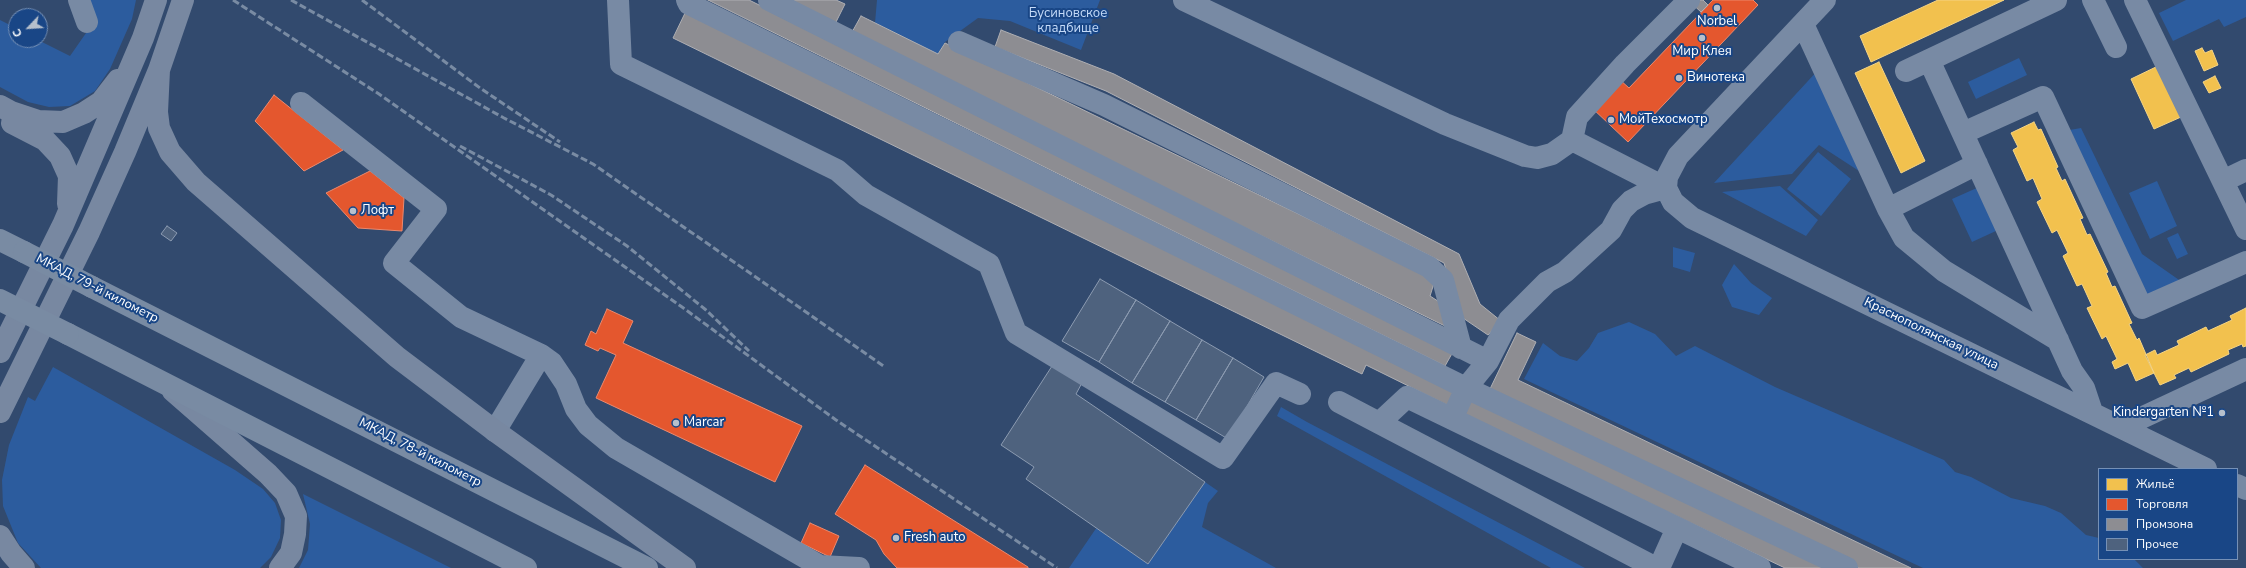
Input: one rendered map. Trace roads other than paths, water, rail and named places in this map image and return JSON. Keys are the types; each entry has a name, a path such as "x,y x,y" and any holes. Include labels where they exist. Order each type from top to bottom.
{"highway":[{"name":"МКАД, 79-й километр","path":"0,240 194,338"},
{"path":"0,300 526,568"},
{"name":"МКАД, 78-й километр","path":"194,338 647,568"}],"main road":[{"path":"0,352 63,225 143,38 156,0"},
{"path":"0,412 89,232 159,70 183,0"},
{"path":"0,106 11,112 38,121 63,122 84,113 101,102 115,86 143,38"},
{"path":"159,70 157,112 159,128 170,152 182,167 311,284 397,357 495,431 685,568"},
{"path":"0,116 45,140 60,156 69,176 70,196 63,225"},
{"path":"163,382 268,474 286,494 296,516 295,534 291,553 280,568"},
{"path":"0,430 13,387"},
{"path":"0,536 11,553 24,568"}],"street":[{"path":"79,0 87,22"},
{"path":"618,0 621,64 837,170 866,195 989,264 1016,333 1223,458 1276,383 1300,394"},
{"path":"687,0 689,4 1466,388 1847,568"},
{"path":"768,0 1488,361"},
{"path":"1184,0 1445,124 1525,156 1537,158 1552,154 1572,140 1577,117 1625,64 1688,0"},
{"path":"1666,188 1667,177 1678,156 1825,0"},
{"path":"1906,71 2056,0"},
{"path":"2094,0 2116,47"},
{"path":"2135,0 2246,229"},
{"path":"1803,24 1888,209 1904,238 1944,271 2058,340"},
{"path":"959,42 1104,106 1429,267 1443,280 1461,348"},
{"path":"1929,60 2072,370 2084,388 2092,412"},
{"path":"1963,134 2043,97 2142,308 2246,262"},
{"path":"301,103 436,209 394,263 461,317 541,355 555,368 566,384 576,409 588,425 616,448 820,566 859,568"},
{"path":"1572,140 1666,188"},
{"path":"1888,209 1977,164"},
{"path":"2223,181 2246,170"},
{"path":"1452,420 1466,388 1488,361 1509,320 1547,282 1565,272 1611,230 1622,210 1631,201 1644,194 1666,188"},
{"name":"Краснополянская улица","path":"1666,188 1673,202 1692,218 2204,468"},
{"path":"495,431 541,355"},
{"path":"2122,427 2246,369"},
{"path":"1379,423 1407,397 1760,568"},
{"path":"1339,402 1657,568 1677,528"}],"railway":[{"path":"233,0 379,94 682,307 836,420 1057,568"},
{"path":"291,0 504,118 593,164 885,367"},
{"path":"362,0 480,88 560,142"},
{"path":"460,146 551,195 627,246 706,310 749,351"}],"place":[{"name":"Norbel","path":"1717,8"},
{"name":"Мир Клея","path":"1702,38"},
{"name":"Винотека","path":"1679,78"},
{"name":"МойТехосмотр","path":"1611,120"},
{"name":"Лофт","path":"353,211"},
{"name":"Kindergarten №1","path":"2222,413"},
{"name":"Marcar","path":"676,423"},
{"name":"Fresh auto","path":"896,538"}],"park label":[{"name":"Бусиновское кладбище","path":"1068,22"}]}
